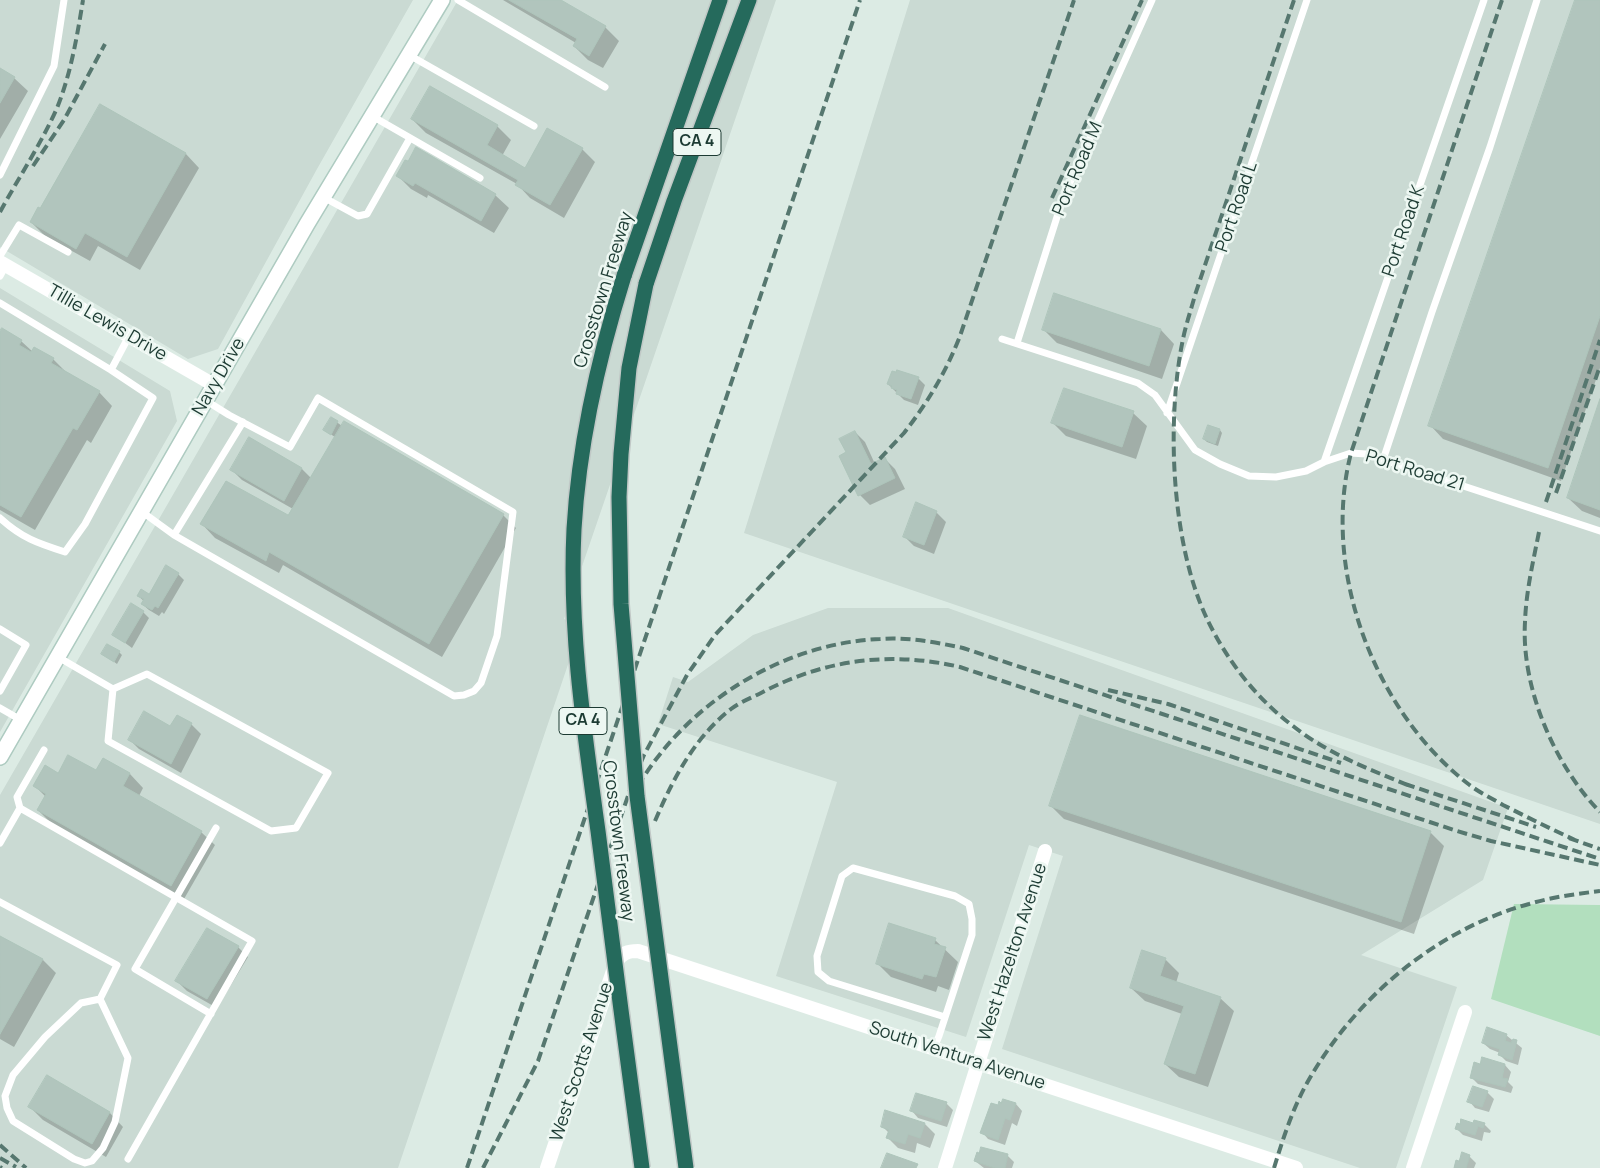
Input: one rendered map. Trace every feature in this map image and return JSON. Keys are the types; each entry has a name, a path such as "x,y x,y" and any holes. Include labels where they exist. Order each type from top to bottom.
{"highway":[{"name":"Crosstown Freeway","path":"642,1168 580,701 573,615 574,528 583,443 600,359 624,276 720,0"},
{"name":"Crosstown Freeway","path":"686,1168 637,796 620,604 620,454 630,368 646,284 671,209 748,0"}],"street":[{"name":"Navy Drive","path":"0,757 323,197 442,0"},
{"name":"Tillie Lewis Drive","path":"2,265 214,385"},
{"name":"West Hazelton Avenue","path":"945,1168 1045,851"},
{"name":"South Ventura Avenue","path":"620,957 628,951 643,952 1296,1168"},
{"name":"West Scotts Avenue","path":"547,1168 610,977 620,957"},
{"path":"1414,1168 1465,1012"}],"lane":[{"path":"0,174 54,66 64,0"},
{"path":"458,0 605,87"},
{"name":"Port Road M","path":"1017,343 1063,198 1152,0"},
{"name":"Port Road L","path":"1167,413 1308,0"},
{"name":"Port Road K","path":"1324,462 1484,0"},
{"path":"1384,460 1538,0"},
{"path":"409,55 534,126"},
{"path":"372,116 480,178"},
{"path":"323,197 358,216 367,214 410,138"},
{"path":"2,265 19,225 68,252"},
{"path":"0,303 111,370 153,398 85,524 65,552 37,543 16,532 0,518"},
{"path":"111,370 129,336"},
{"name":"Port Road 21","path":"1002,339 1138,383 1155,394 1195,450 1220,464 1249,476 1276,477 1306,471 1324,462 1351,453 1366,454 1600,531"},
{"path":"142,512 174,535 454,696 474,691 481,683 497,636 513,512 318,398 290,447 229,415 205,400"},
{"path":"174,535 243,422"},
{"path":"0,629 26,645 0,691"},
{"path":"58,657 113,689"},
{"path":"147,674 328,773 296,828 271,831 108,741 113,689 147,674"},
{"path":"0,708 21,720"},
{"path":"44,750 17,797 20,808 252,941 128,1159"},
{"path":"0,843 20,808"},
{"path":"211,1014 135,969 216,828"},
{"path":"934,1048 945,1017 972,935 972,918 969,904 955,896 853,868 842,876 817,956 818,972 829,981 945,1017"},
{"path":"0,902 117,965 100,999"},
{"path":"100,999 128,1058 115,1122 103,1148 92,1161 85,1163 74,1159 14,1121 7,1108 5,1096 13,1076 45,1037 81,1003 100,999"}],"shaded area":[{"path":"0,0 413,0 218,349 188,359 0,247"},
{"path":"458,0 776,0 564,619 581,626 398,1168 0,1168 0,795"},
{"path":"910,0 1600,0 1600,824 744,533"},
{"path":"0,288 170,391 177,421 0,732"},
{"path":"828,608 948,608 1508,808 1483,880 1361,955 1457,987 1396,1168 1360,1168 1002,1049 1063,856 1029,845 966,1037 776,976 837,782 658,724 673,677 688,682 753,635"}],"green space":[{"path":"1514,904 1600,905 1600,1036 1491,999"}],"building":[{"path":"509,0 561,0 606,26 589,56 573,46 577,39"},
{"path":"1575,0 1600,0 1600,316 1548,468 1428,426"},
{"path":"0,68 15,77 0,103"},
{"path":"430,86 498,125 487,145 525,168 547,128 583,148 550,205 515,185 518,180 411,119"},
{"path":"100,104 186,153 127,257 85,233 76,249 30,222"},
{"path":"416,147 496,194 481,221 415,183 413,186 396,176 405,160 408,161"},
{"path":"1054,293 1161,329 1149,366 1042,330"},
{"path":"2,328 22,340 19,345 31,352 34,347 54,358 51,363 100,391 77,430 73,428 21,517 0,505 0,331"},
{"path":"897,370 919,377 911,399 896,394 897,390 887,384 892,371 896,372"},
{"path":"1064,388 1134,411 1122,447 1051,423"},
{"path":"1600,399 1600,510 1567,498"},
{"path":"331,417 338,421 331,435 323,430"},
{"path":"344,421 504,514 429,644 269,552 266,561 200,524 226,481 288,515"},
{"path":"1208,425 1220,429 1215,444 1203,439"},
{"path":"855,431 871,464 885,457 895,478 858,496 839,456 846,452 839,439"},
{"path":"249,437 302,468 284,501 230,470"},
{"path":"916,502 937,511 924,545 903,537"},
{"path":"166,565 179,573 158,608 155,606 152,610 141,604 144,599 137,596 141,589 149,594"},
{"path":"131,603 144,611 125,643 112,635"},
{"path":"107,644 120,651 114,662 101,654"},
{"path":"144,711 170,726 177,715 192,723 171,764 128,740"},
{"path":"1080,715 1431,831 1401,922 1049,806"},
{"path":"68,755 96,770 103,758 130,773 123,786 202,831 171,886 37,810 46,794 33,786 45,765 58,773"},
{"path":"889,923 936,938 934,944 946,947 936,977 924,974 922,979 876,964"},
{"path":"207,928 239,946 207,999 175,981"},
{"path":"0,936 43,959 0,1034"},
{"path":"1142,950 1166,958 1160,976 1221,997 1195,1074 1164,1064 1184,1006 1130,988"},
{"path":"1487,1027 1507,1034 1505,1041 1511,1043 1513,1039 1517,1040 1512,1060 1498,1055 1500,1049 1482,1043"},
{"path":"1482,1057 1505,1064 1502,1078 1508,1079 1505,1087 1470,1078 1474,1062 1480,1064"},
{"path":"47,1075 110,1112 92,1144 28,1107"},
{"path":"1473,1086 1488,1091 1482,1107 1467,1102"},
{"path":"916,1093 947,1102 941,1121 910,1111"},
{"path":"1003,1099 1016,1103 1010,1120 1005,1118 998,1140 980,1133 991,1103 998,1105 999,1101 1001,1103"},
{"path":"885,1110 925,1123 920,1138 908,1134 905,1144 886,1138 889,1130 881,1127"},
{"path":"1461,1119 1473,1123 1474,1120 1485,1123 1483,1128 1478,1126 1475,1135 1455,1129 1457,1123 1460,1124"},
{"path":"981,1147 1008,1154 1005,1168 995,1168 974,1161"},
{"path":"1462,1152 1470,1155 1466,1168 1454,1168 1456,1160 1459,1161"},
{"path":"887,1153 918,1164 916,1168 881,1168"}],"railway":[{"path":"0,212 57,108 70,68 83,0"},
{"path":"467,1168 860,0"},
{"path":"483,1168 538,1061 631,787 644,755 687,675 715,635 904,433 929,398 949,362 960,336 1074,0"},
{"path":"1052,198 1142,0"},
{"path":"1294,0 1184,333 1178,372 1174,444 1179,520 1186,556 1208,621 1244,679 1267,704 1306,736 1349,760 1410,786"},
{"path":"1502,0 1351,453 1344,498 1343,544 1350,590 1363,634 1382,677 1405,717 1434,753 1471,786 1503,805 1575,840"},
{"path":"33,166 64,120 105,44"},
{"path":"1546,502 1600,340"},
{"path":"1556,493 1600,366"},
{"path":"1539,532 1530,577 1525,622 1525,647 1529,673 1535,699 1555,749 1569,772 1600,812"},
{"path":"638,786 658,756 683,729 711,704 741,683 774,665 808,652 844,643 880,639 911,639 963,648 1600,859"},
{"path":"655,821 669,790 695,746 718,720 734,707 785,681 809,672 859,661 909,660 960,667 1457,831 1491,841 1600,865"},
{"path":"1108,690 1168,704 1341,763"},
{"path":"1405,784 1536,827"},
{"path":"1569,838 1600,849"},
{"path":"1274,1168 1284,1135 1297,1104 1326,1052 1348,1023 1373,996 1400,972 1430,950 1461,931 1494,916 1546,899 1600,891"},
{"path":"0,1145 26,1168"},
{"path":"0,1158 16,1167"}]}
